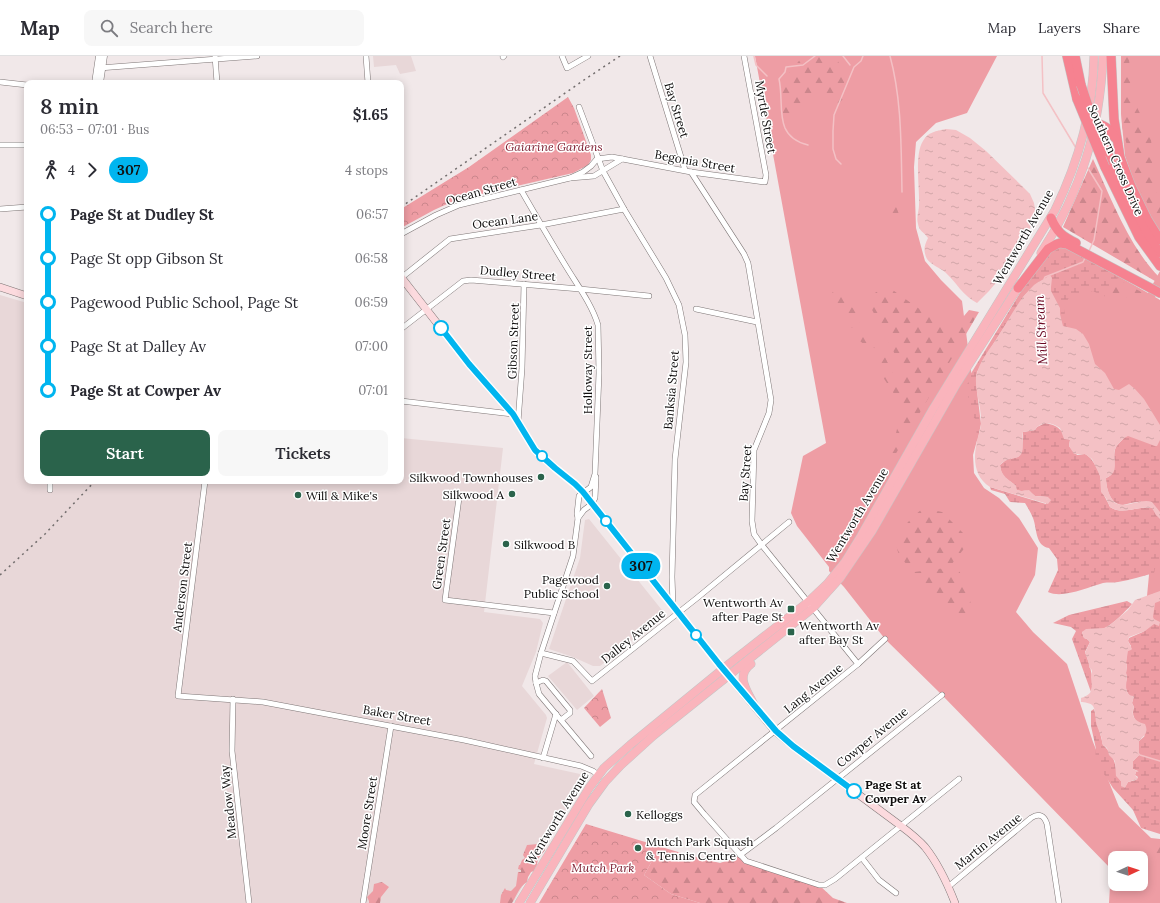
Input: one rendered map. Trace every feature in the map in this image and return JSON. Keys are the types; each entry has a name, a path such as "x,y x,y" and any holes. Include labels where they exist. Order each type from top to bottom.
{"highway":[{"name":"Southern Cross Drive","path":"1067,56 1077,99 1091,136 1139,237 1160,266"},
{"name":"Southern Cross Drive","path":"1075,56 1081,85 1090,112 1107,152 1133,211 1146,234 1160,254"},
{"path":"1111,56 1114,120 1123,166 1130,186 1160,240"},
{"path":"1096,123 1104,125 1109,129 1118,145"},
{"path":"1051,218 1056,229 1066,238 1104,262 1159,293"},
{"path":"1018,288 1048,249 1053,245 1060,243 1067,244 1084,250"}],"main road":[{"name":"Wentworth Avenue","path":"530,903 589,804 605,782 639,748 764,648 840,578 872,531 957,383 1056,229 1077,186 1091,96 1094,56"},
{"name":"Wentworth Avenue","path":"519,903 559,835 598,775 630,745 724,669 810,605 845,562 933,410 1051,218 1067,184 1076,174 1096,123 1101,94 1103,56"},
{"path":"404,282 469,364 513,414 535,450 583,492 724,669 776,731 901,826 924,847 948,887 955,903"},
{"path":"0,287 24,295"},
{"path":"754,705 743,682 742,675 746,668 756,660 764,648"},
{"name":"Baker Street","path":"598,775 605,782"}],"street":[{"path":"98,56 100,80"},
{"path":"96,80 104,56"},
{"path":"100,68 257,56"},
{"path":"366,56 368,80"},
{"path":"562,56 567,68 588,56"},
{"name":"Bay Street","path":"650,56 685,170"},
{"name":"Myrtle Street","path":"744,56 766,175 765,182"},
{"path":"216,58 218,80"},
{"path":"0,82 24,85"},
{"name":"Banksia Street","path":"579,107 602,171 666,278 679,305 685,335 686,362 675,459 672,577 673,605"},
{"path":"0,145 24,145"},
{"name":"Begonia Street","path":"598,159 622,159 691,172 765,182"},
{"name":"Ocean Street","path":"570,178 583,172 598,159"},
{"path":"602,171 622,159"},
{"name":"Ocean Street","path":"404,232 436,215 459,205 570,178 594,176 602,171"},
{"name":"Bay Street","path":"691,172 744,254 748,263 771,400 769,413 754,450 752,521 754,534 858,664"},
{"name":"Holloway Street","path":"521,190 580,289 596,318 598,325 599,373 595,474 596,496 592,504"},
{"path":"0,209 24,207"},
{"name":"Ocean Lane","path":"404,276 450,238 541,225 624,209"},
{"name":"Dudley Street","path":"404,327 463,281 471,280 649,296"},
{"name":"Gibson Street","path":"518,422 522,368 524,284"},
{"path":"696,310 757,322"},
{"path":"404,401 513,414"},
{"name":"Holloway Street","path":"536,683 535,676 541,653 573,556 579,496 591,487 595,474"},
{"path":"50,484 50,490"},
{"name":"Anderson Street","path":"178,696 205,484"},
{"name":"Green Street","path":"459,498 445,600 554,613"},
{"path":"578,518 584,510 592,504"},
{"name":"Dalley Avenue","path":"541,653 573,661 592,681 788,522"},
{"name":"Lang Avenue","path":"740,855 694,802 695,795 858,664 885,639"},
{"path":"561,720 570,713 570,710 546,681 544,680 536,683 539,694 591,756"},
{"name":"Cowper Avenue","path":"740,855 942,695"},
{"name":"Baker Street","path":"178,696 263,702 391,726 581,766 598,775"},
{"name":"Meadow Way","path":"233,699 232,751 249,903"},
{"path":"544,758 556,714"},
{"name":"Moore Street","path":"363,903 391,726"},
{"path":"740,855 746,860 818,885 825,885 862,858 959,779"},
{"name":"Martin Avenue","path":"948,887 1031,818 1041,815 1044,817 1047,824 1059,903"},
{"path":"862,858 879,880 896,893"}],"shaded area":[{"path":"373,56 411,56 416,71 400,74 396,65 374,67"},
{"path":"0,295 24,302 24,484 404,484 404,438 503,448 484,612 540,619 543,623 536,652 522,686 547,718 534,764 580,774 583,781 513,903 0,903"},
{"name":"Pagewood Public School","path":"589,519 665,614 600,666 593,666 549,649 580,558 585,520"},
{"path":"567,662 594,696 577,710 548,676"}],"green space":[{"path":"755,56 997,56 967,113 936,123 916,142 914,167 916,228 925,261 962,301 979,433 973,455 974,473 984,488 999,498 1019,518 1038,548 1035,575 1016,612 1033,632 1067,664 1093,742 1119,807 1151,838 1160,839 1160,903 1109,903 1110,891 1148,891 1148,851 1108,851 1108,866 942,695 885,639 844,587 829,571 829,567 797,526 791,513 803,456 826,443"},
{"path":"803,56 836,56 843,74 846,96 833,109 814,91 796,110 785,128 781,97 783,80"},
{"path":"1121,56 1160,56 1160,232 1149,215 1134,183 1125,156 1121,114"},
{"path":"1122,56 1129,56 1131,95 1151,136 1153,181 1160,205 1160,227 1138,186 1122,127"},
{"name":"Gaiarine Gardens","path":"568,97 574,108 591,155 591,160 588,165 573,173 456,200 404,226 404,207 469,167"},
{"path":"1093,159 1130,237 1149,266 1160,278 1160,284 1063,227"},
{"path":"896,206 901,220 898,227 893,227 889,218 891,207"},
{"path":"1061,245 1071,249 1119,278 1111,281 1104,297 1093,291 1069,297 1064,309 1067,327 1062,325 1059,305 1051,291 1052,277 1048,276 1036,284 1024,296 977,372 976,379 981,424 977,442 976,420 970,413 967,384 969,382 967,380 1023,288 1052,249"},
{"path":"1061,247 1095,263 1148,293 1160,271 1160,289 1155,297 1160,300 1160,808 1137,701 1153,533 1152,501 1092,374 1033,283"},
{"path":"1066,252 1149,296 1136,295 1114,300 1094,285 1073,296 1052,281 1020,294"},
{"path":"887,286 928,315 953,329 969,310 979,312 888,467 897,429 906,412 877,368 885,357 897,382 905,374 866,298"},
{"path":"835,288 839,291 846,305 856,309 860,326 850,328 830,297"},
{"path":"857,333 872,337 878,344 877,349 872,347 870,343 868,342 865,345 856,338"},
{"path":"1045,423 1059,429 1070,440 1069,446 1077,455 1085,454 1093,462 1101,478 1102,492 1110,507 1120,511 1147,507 1152,508 1160,519 1160,560 1157,561 1154,573 1122,581 1103,583 1068,593 1054,594 1048,592 1058,570 1057,559 1049,548 1044,547 1041,544 1037,536 1033,518 1025,503 1010,502 1005,494 991,490 990,487 1046,504 1048,497 1035,496 1027,491 1016,490 1016,486 1003,476 1000,465 1007,459 1018,457 1022,452 1023,432 1035,430 1037,427"},
{"path":"1128,436 1155,446 1160,453 1160,512 1157,507 1144,502 1123,505 1119,504 1112,499 1110,495 1106,478 1113,472 1116,447"},
{"path":"923,508 942,512 966,536 967,545 951,565 910,567 902,559 898,551 898,536 908,522"},
{"path":"954,567 958,570 965,581 971,603 969,614 956,619 928,592 913,581 914,572"},
{"path":"1127,601 1132,604 1108,626 1103,629 1082,632 1084,638 1090,642 1085,652 1092,677 1091,692 1072,639 1076,631 1071,627 1053,623 1069,615"},
{"path":"1160,601 1160,622 1153,617 1155,603"},
{"path":"1154,624 1159,626 1160,624 1160,834 1141,828 1133,810 1113,788 1095,760 1096,749 1091,726 1091,711 1094,709 1103,745 1113,759 1116,767 1116,775 1121,781 1121,786 1125,787 1128,782 1136,780 1138,777 1135,775 1138,771 1133,769 1133,761 1139,755 1139,741 1146,735 1147,729 1137,722 1133,713 1134,707 1132,703 1134,696 1130,696 1126,690 1127,651 1131,646 1128,641 1129,638 1145,631"},
{"path":"602,689 611,718 600,727 584,708"},
{"name":"Mutch Park","path":"586,824 688,855 652,861 644,875 671,894 700,903 539,903"},
{"path":"538,844 544,847 545,850 538,859 537,865 528,877 527,882 520,889 512,903 500,903 501,895 505,888 506,890 511,891 516,886 518,872 521,872 521,870 518,869 519,865 525,858 523,855 527,845"},
{"path":"1154,845 1160,847 1160,864 1149,856"},
{"path":"688,855 720,863 740,856 819,885 833,898 847,903 700,903 671,894 644,875 652,861"},
{"path":"382,882 389,887 381,897 380,903 369,903 367,897 373,891 374,884"}],"water":[{"path":"946,129 956,130 970,138 986,151 1030,194 1034,203 1036,215 1029,230 999,279 977,303 964,293 945,272 928,261 924,248 928,238 919,228 917,222 919,207 918,163 920,147 925,138 930,134"},
{"path":"1050,275 1052,278 1051,291 1060,308 1063,326 1076,329 1083,334 1089,344 1095,364 1105,373 1114,389 1119,390 1129,384 1144,399 1160,425 1160,440 1157,446 1128,436 1123,439 1116,447 1114,456 1115,468 1111,475 1106,478 1108,491 1115,503 1124,505 1143,501 1152,502 1160,512 1160,519 1152,508 1147,507 1120,511 1110,507 1106,498 1101,492 1100,476 1092,459 1085,454 1074,454 1069,446 1070,440 1064,439 1060,428 1051,424 1046,423 1037,427 1035,430 1023,432 1023,450 1021,455 1016,458 1006,460 1000,465 1004,475 1016,486 1017,490 1029,490 1035,496 1048,497 1051,500 1048,504 990,487 978,473 975,454 981,428 980,406 976,389 976,378 979,366 1024,296 1034,285"},
{"path":"1160,591 1160,601 1155,603 1153,617 1160,622 1159,626 1154,624 1145,631 1129,637 1128,641 1132,649 1128,651 1126,663 1126,690 1131,696 1134,696 1132,703 1134,707 1133,716 1139,722 1145,724 1146,730 1145,734 1139,741 1139,755 1133,761 1133,769 1139,772 1136,772 1135,775 1138,779 1128,782 1125,788 1121,786 1121,781 1116,776 1115,761 1109,755 1107,748 1102,744 1102,738 1097,725 1093,706 1086,702 1081,702 1081,698 1090,693 1092,685 1092,671 1091,668 1089,668 1085,653 1090,642 1084,638 1082,632 1086,629 1104,628 1110,625 1128,610 1135,600"}],"waterway":[{"path":"754,56 756,65 767,76"},
{"path":"808,145 797,141 789,135 785,127 782,118 779,79 785,72 786,67 803,65 815,56"},
{"path":"843,56 850,65"},
{"path":"841,164 836,159 833,149 834,115 854,67 861,61 863,56"},
{"path":"890,56 899,107 902,192"},
{"name":"Mill Stream","path":"1042,56 1043,93 1076,148"},
{"name":"Mill Stream","path":"1086,165 1102,191 1094,240 1089,251"},
{"name":"Mill Stream","path":"1044,279 1045,277 1083,262 1085,258"},
{"name":"Mill Stream","path":"1138,753 1160,761"}],"railway":[{"path":"404,205 620,56"},
{"path":"0,575 45,534 92,484"}],"bus line":[{"name":"307","path":"441,328 469,364 513,414 535,450 583,492 719,664 776,731 793,746 854,791"}],"place":[{"name":"Silkwood Townhouses","path":"541,477"},
{"name":"Silkwood A","path":"512,494"},
{"name":"Will & Mike's","path":"298,495"},
{"name":"Silkwood B","path":"506,544"},
{"name":"Pagewood Public School","path":"607,586"},
{"name":"Wentworth Av after Page St","path":"791,609"},
{"name":"Wentworth Av after Bay St","path":"791,632"},
{"name":"Page St at Cowper Av","path":"854,791"},
{"name":"Kelloggs","path":"628,814"},
{"name":"Mutch Park Squash & Tennis Centre","path":"638,848"}]}
